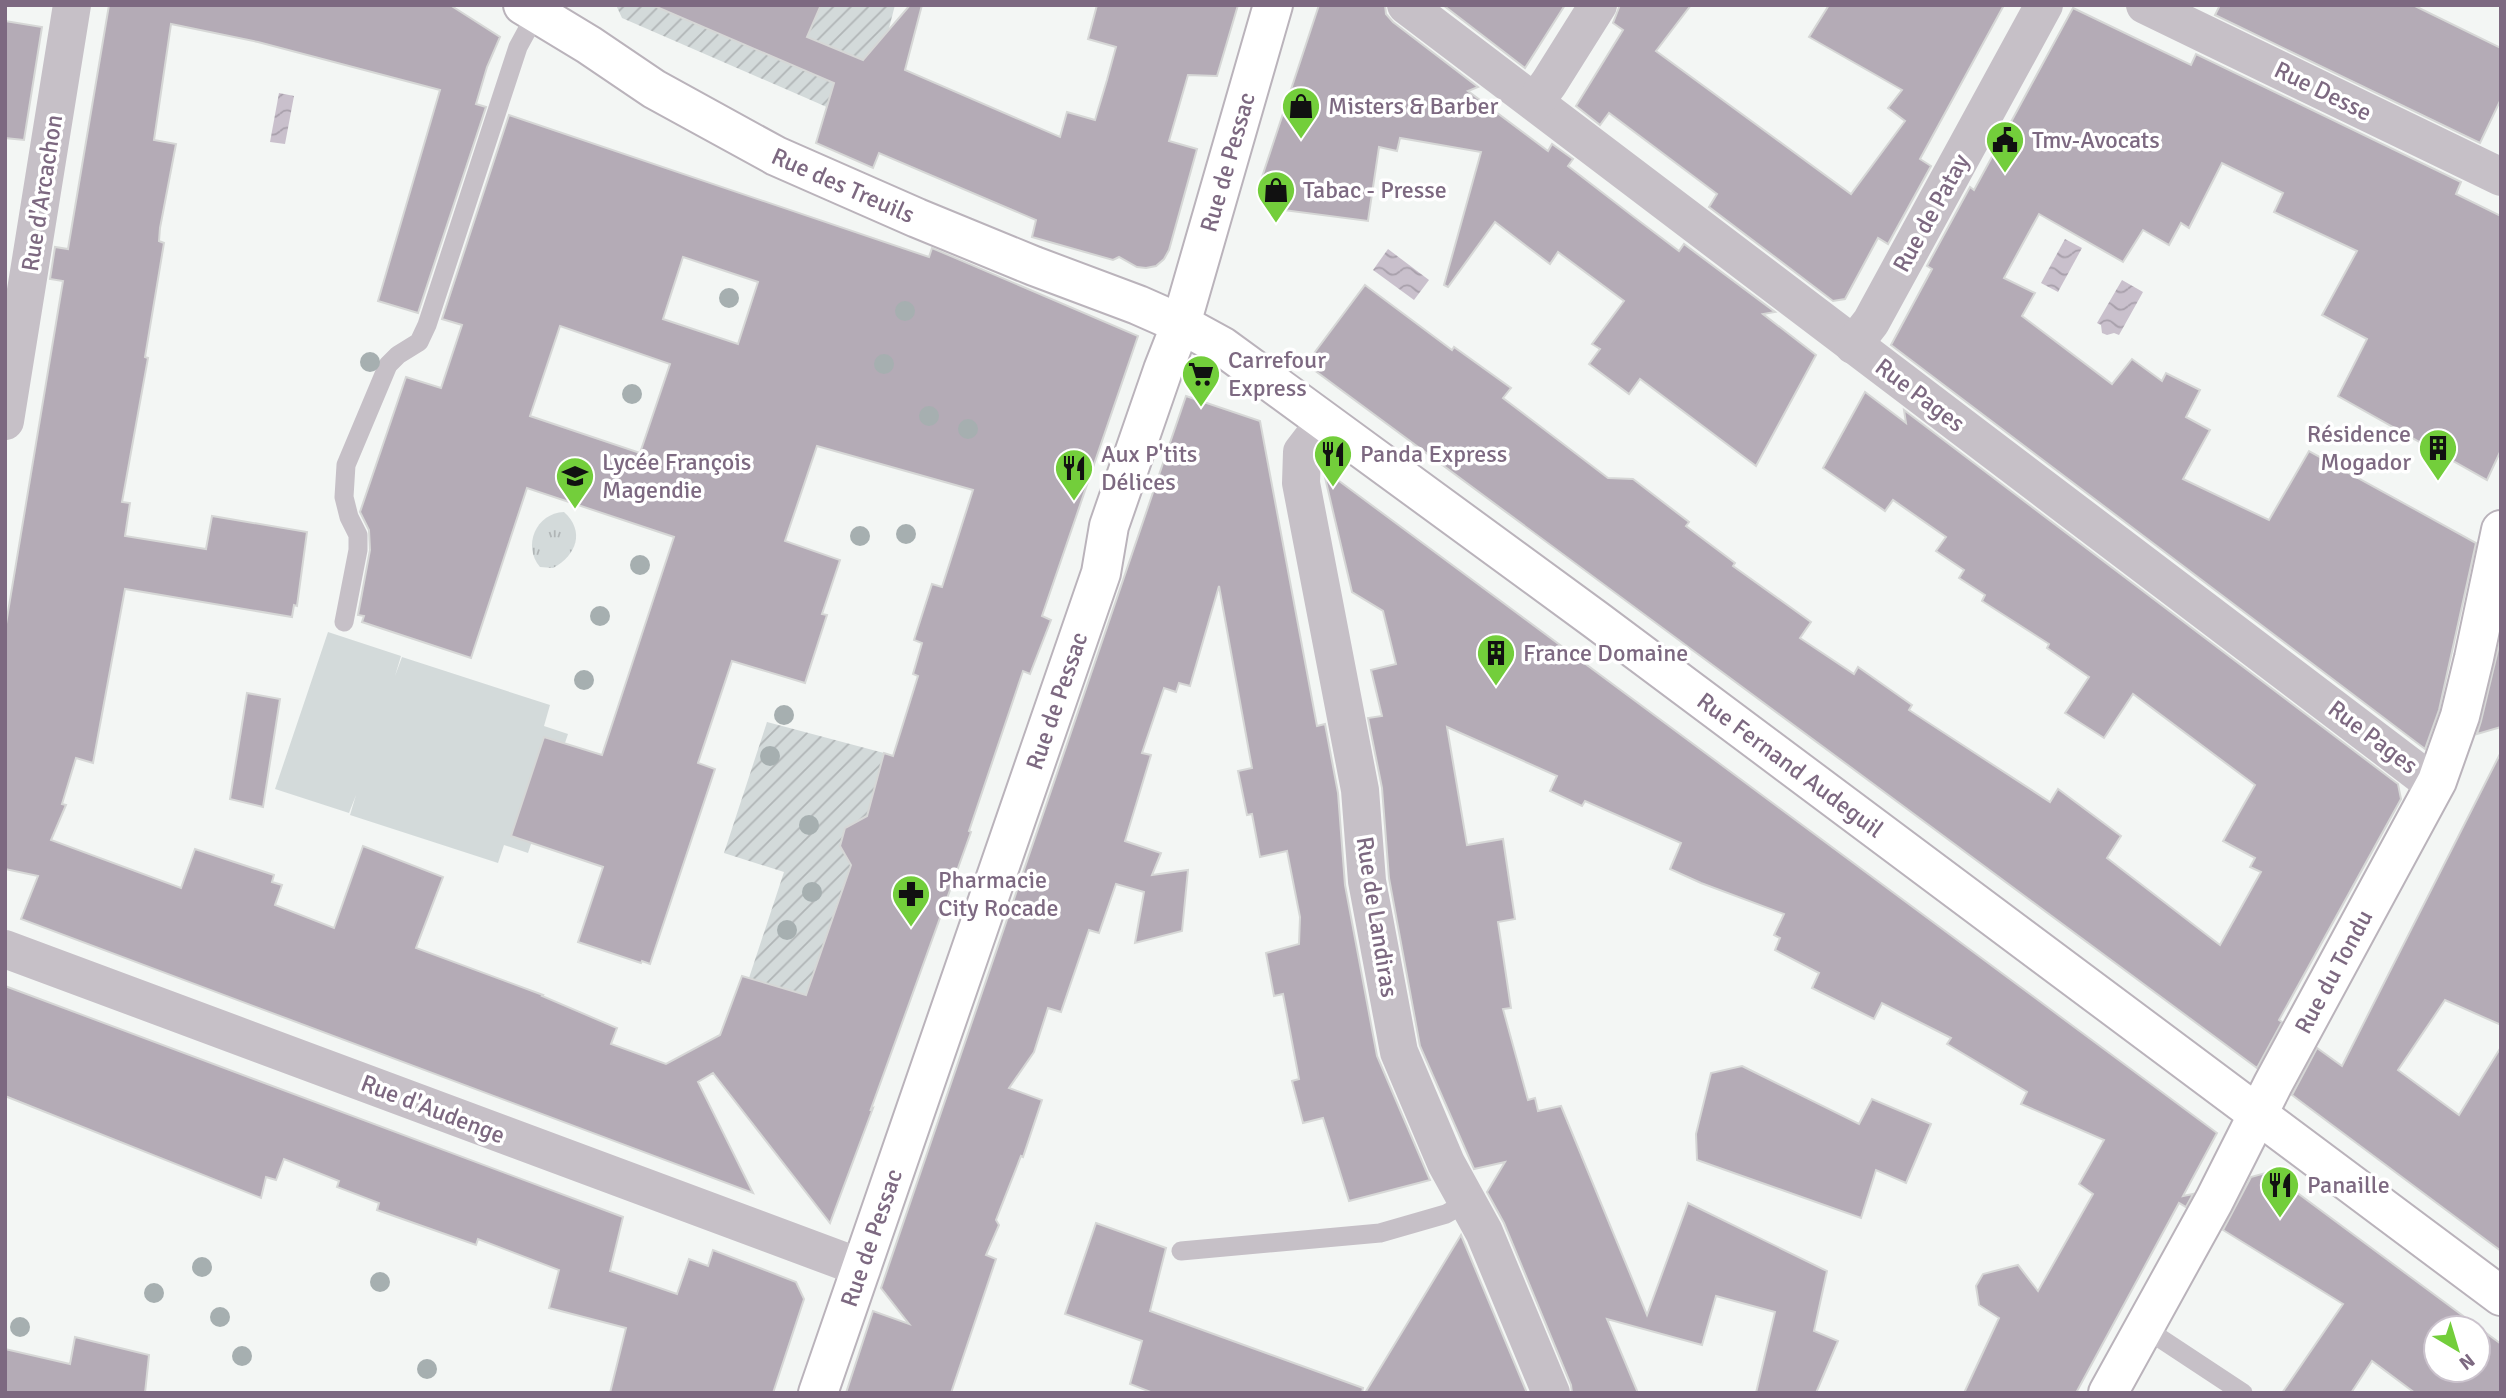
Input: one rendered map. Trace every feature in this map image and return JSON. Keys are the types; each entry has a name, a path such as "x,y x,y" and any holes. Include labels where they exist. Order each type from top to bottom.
{"street":[{"name":"Rue d'Arcachon","path":"5,421 72,5"},
{"name":"Rue de Pessac","path":"818,1393 1101,573 1109,526 1181,324 1273,5"},
{"name":"Rue Pages","path":"1406,5 2420,774 2437,781"},
{"path":"1535,102 1598,5"},
{"name":"Rue de Patay","path":"1853,345 1871,322 2044,5"},
{"name":"Rue Desse","path":"2146,5 2501,177"},
{"name":"Rue des Treuils","path":"533,8 654,89 785,160 929,223 1181,324"},
{"name":"Rue Fernand Audeguil","path":"1181,324 1223,347 1640,653 2501,1296"},
{"name":"Rue de Landiras","path":"1325,422 1302,452 1301,483 1360,790 1367,881 1399,1052 1447,1163 1484,1233 1551,1393"},
{"name":"Rue du Tondu","path":"2108,1393 2214,1201 2257,1114 2437,781 2463,704 2501,532"},
{"name":"Rue d'Audenge","path":"5,949 862,1268"}],"lane":[{"path":"344,622 358,543 344,497 346,465 388,365 419,342 427,326 517,47 533,8"},
{"path":"1181,1251 1380,1233 1446,1213 1468,1202"},
{"path":"2143,1327 2243,1393"}],"green space":[{"path":"616,5 895,5 887,36 829,108 622,18"},
{"path":"564,512 575,527 573,550 553,568 540,567 532,550 535,532 546,518"},
{"path":"328,632 401,656 395,676 402,657 550,705 544,726 568,734 528,853 504,845 498,863 350,815 356,795 349,813 275,789"},
{"path":"767,722 884,753 866,821 861,819 845,829 840,846 849,862 854,863 842,889 806,995 749,978 784,872 724,853"}],"water":[{"path":"279,93 294,96 285,144 270,142"},
{"path":"2065,239 2082,248 2058,292 2041,283"},
{"path":"1388,249 1429,280 1414,300 1373,270"},
{"path":"2122,280 2143,292 2119,335 2107,335 2102,333 2101,325 2097,323"}],"building":[{"path":"109,5 450,5 500,37 487,67 476,104 486,107 418,313 378,301 440,90 258,42 171,24 154,140 176,144 160,228 159,241 164,243 145,357 148,358 122,502 130,503 125,536 206,549 212,516 307,532 297,606 294,605 292,617 125,589 93,763 76,758 62,804 66,805 51,840 181,888 195,849 274,875 272,882 282,885 275,905 334,928 363,846 443,877 416,948 543,995 617,1028 611,1044 666,1064 720,1035 742,976 806,995 851,865 840,846 845,828 867,816 884,753 893,756 918,676 913,674 922,643 914,640 932,584 942,587 973,490 817,446 785,541 840,560 822,614 827,615 805,683 732,661 698,763 715,769 650,964 578,942 603,867 511,836 544,737 602,755 674,537 527,488 471,658 362,622 364,616 358,615 370,550 369,530 360,512 406,377 441,388 462,325 442,319 509,115 929,257 932,248 1138,336 1042,616 1051,620 1030,674 1023,671 969,831 971,832 830,1223 713,1073 698,1082 753,1193 21,919 38,876 5,869 5,630 63,281 50,279 55,247 68,249","holes":["683,257 758,282 738,344 663,319","560,326 670,364 640,453 530,416"]},
{"path":"652,5 821,5 807,37 863,60 910,5 922,5 905,70 1060,137 1067,112 1095,120 1107,80 1116,47 1088,39 1097,5 1238,5 1217,76 1188,75 1169,141 1197,149 1169,250 1156,266 1146,268 1137,267 1119,257 1113,260 1032,237 1036,220 879,153 873,168 816,143 834,83"},
{"path":"1319,5 1385,5 1386,14 1393,22 1478,87 1468,91 1548,151 1552,144 1573,159 1568,166 1679,251 1684,244 1775,312 1763,314 1816,355 1756,466 1640,379 1629,394 1589,364 1600,349 1592,344 1624,301 1558,252 1550,264 1495,222 1448,287 1444,285 1481,152 1400,138 1397,151 1379,147 1368,221 1268,208 1262,177"},
{"path":"1443,5 1565,5 1525,68"},
{"path":"1620,5 1691,5 1656,51 1851,194 1905,121 1888,108 1902,90 1809,37 1829,5 2004,5 1920,159 1931,166 1888,244 1878,238 1845,299 1833,301 1709,207 1717,194 1609,113 1600,125 1576,106 1623,30 1613,23"},
{"path":"2220,5 2413,5 2501,48 2501,99 2480,143 2215,15"},
{"path":"2073,8 2191,65 2196,54 2461,182 2456,194 2501,216 2501,450 2487,480 2338,396 2367,339 2322,315 2357,251 2274,212 2283,193 2222,163 2189,228 2181,223 2169,245 2143,230 2123,262 2039,214 2004,278 2035,293 2022,316 2112,384 2132,359 2162,381 2166,373 2200,390 2186,417 2210,430 2183,479 2269,520 2309,451 2476,543 2439,710 2425,749 1891,345 1932,269 1927,266 1970,187 1974,190"},
{"path":"5,21 42,27 24,140 5,138"},
{"path":"1365,285 1452,350 1454,347 1511,388 1503,398 1608,478 1633,479 1689,522 1686,526 1735,563 1733,566 1811,622 1800,638 1854,674 1858,667 1912,705 1909,710 2050,802 2058,789 2121,836 2107,858 2220,945 2261,872 2250,867 2255,858 2223,841 2255,785 2133,694 2104,738 2065,713 2089,677 2047,648 2049,644 1982,601 1985,595 1959,578 1964,570 1936,551 1946,537 1893,500 1885,511 1823,468 1865,392 1906,423 1904,410 2398,784 2401,799 2279,1020 2282,1022 2257,1068 1306,364"},
{"path":"1186,396 1260,421 1317,726 1325,724 1338,793 1345,885 1377,1056 1430,1180 1349,1201 1323,1118 1303,1123 1292,1081 1299,1079 1283,994 1274,996 1266,953 1299,944 1300,917 1287,851 1260,857 1252,814 1247,815 1238,771 1252,768 1219,586 1190,686 1179,683 1176,692 1164,688 1142,753 1151,755 1125,841 1161,853 1152,875 1188,870 1182,931 1135,943 1144,892 1116,884 1099,933 1089,930 1061,1012 1048,1008 1034,1052 1009,1088 1042,1100 1023,1157 1021,1156 996,1220 999,1225 986,1255 996,1259 951,1393 846,1393 873,1311 909,1324 881,1288"},
{"path":"1323,469 2217,1133 2183,1196 2193,1194 2186,1207 2179,1203 2076,1393 1964,1393 1999,1318 1979,1305 1976,1286 1983,1274 2018,1265 2038,1291 2093,1194 2079,1184 2104,1140 2021,1104 2027,1092 1947,1044 1951,1038 1882,1003 1874,1019 1812,988 1819,973 1775,950 1780,938 1774,935 1784,914 1670,869 1681,843 1585,801 1582,806 1550,791 1557,776 1447,727 1467,845 1503,839 1515,919 1498,922 1511,1008 1503,1009 1528,1100 1535,1098 1538,1111 1561,1106 1647,1315 1688,1203 1827,1271 1814,1331 1838,1341 1816,1393 1756,1393 1775,1312 1716,1296 1702,1345 1607,1319 1638,1393 1572,1393 1504,1223 1487,1192 1505,1162 1474,1169 1420,1046 1389,878 1382,788 1368,718 1382,716 1371,670 1396,664 1383,611 1352,592"},
{"path":"2501,637 2501,727 2477,734 2481,721"},
{"path":"247,693 280,699 263,807 230,799"},
{"path":"2501,752 2501,1025 2445,1000 2398,1070 2459,1115 2501,1047 2501,1251 2292,1095 2317,1048 2342,1066"},
{"path":"5,986 623,1217 610,1271 677,1294 689,1259 708,1266 713,1250 796,1282 804,1299 773,1393 610,1393 626,1328 549,1308 559,1270 478,1239 476,1245 377,1210 379,1203 337,1187 339,1181 284,1159 276,1180 266,1177 261,1198 5,1096"},
{"path":"1742,1066 1859,1124 1872,1099 1931,1124 1906,1183 1876,1170 1861,1218 1697,1160 1696,1134 1711,1073"},
{"path":"2269,1172 2461,1314 2422,1314 2422,1384 2492,1384 2492,1337 2501,1344 2501,1393 2415,1393 2372,1361 2351,1393 2282,1393 2343,1304 2223,1230 2251,1177"},
{"path":"1096,1223 1166,1248 1150,1311 1363,1388 1362,1393 1153,1393 1130,1384 1142,1341 1065,1314"},
{"path":"1461,1235 1527,1393 1365,1393"},
{"path":"75,1337 149,1355 145,1393 5,1393 5,1349 70,1364"}],"place":[{"name":"Misters & Barber","path":"1301,140"},
{"name":"Tmv-Avocats","path":"2005,174"},
{"name":"Tabac - Presse","path":"1276,224"},
{"name":"Carrefour Express","path":"1201,408"},
{"name":"Résidence Mogador","path":"2438,482"},
{"name":"Panda Express","path":"1333,488"},
{"name":"Aux P'tits Délices","path":"1074,502"},
{"name":"Lycée François Magendie","path":"575,510"},
{"name":"France Domaine","path":"1496,687"},
{"name":"Pharmacie City Rocade","path":"911,928"},
{"name":"Panaille","path":"2280,1219"}]}
